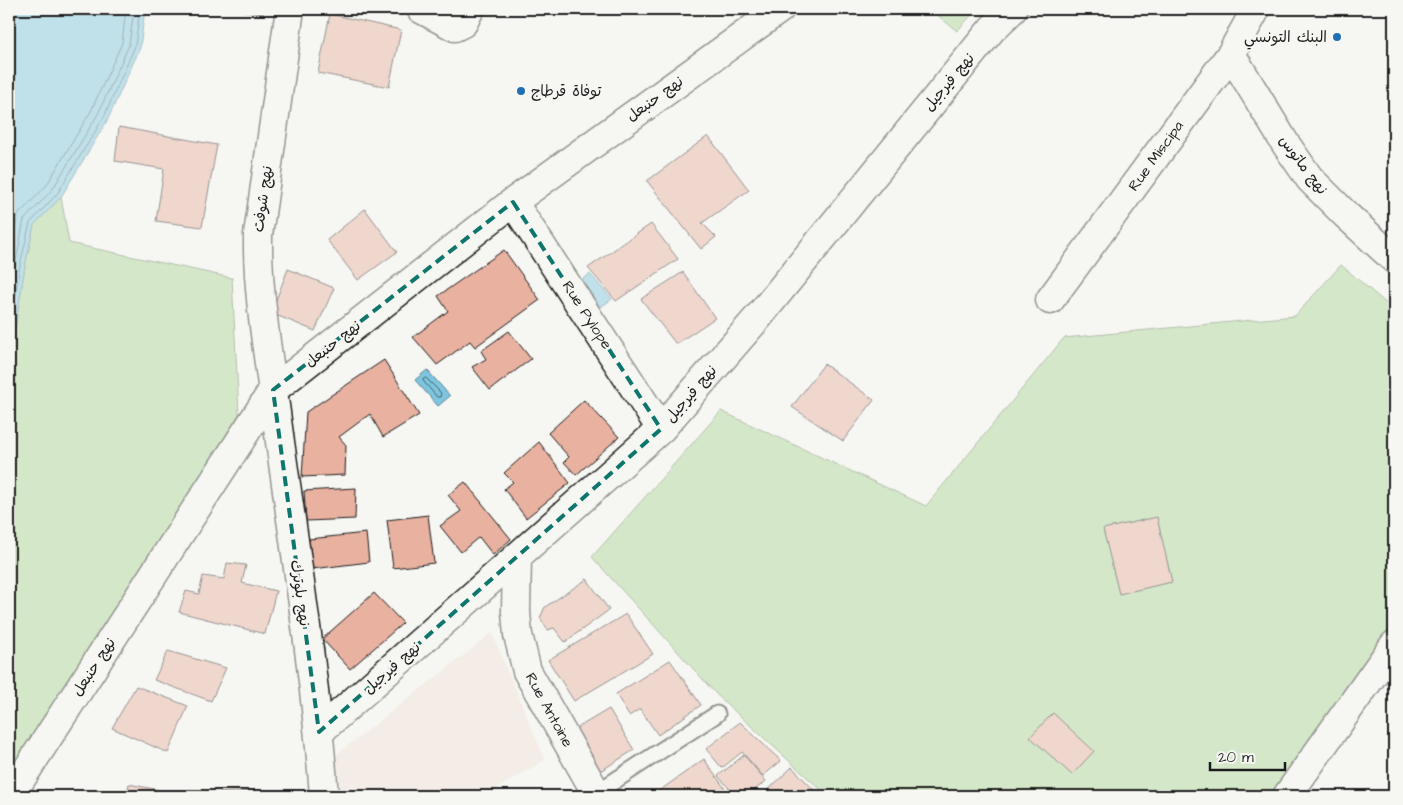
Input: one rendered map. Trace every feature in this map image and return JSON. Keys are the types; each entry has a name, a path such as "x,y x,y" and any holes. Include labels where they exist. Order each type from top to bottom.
{"street":[{"name":"نهج شوفت","path":"273,390 259,279 258,235 290,9"},
{"path":"421,9 455,27 467,16"},
{"name":"نهج حنبعل","path":"10,796 273,390 513,202 780,9"},
{"name":"نهج فيرجيل","path":"319,732 661,429 760,315 992,29 1013,9"},
{"name":"Rue Miscipa","path":"1050,300 1231,54 1256,9"},
{"name":"نهج ماتوس","path":"1231,54 1285,143 1310,179 1394,259"},
{"name":"Rue Pylope","path":"513,202 661,429"},
{"name":"نهج بلوترك","path":"273,390 319,732 324,796"},
{"name":"Rue Antoine","path":"517,558 516,612 518,635 527,671 597,795"},
{"path":"1287,796 1394,645"}],"lane":[{"path":"597,795 718,714"}],"highlighted area":[{"path":"513,202 661,429 319,732 273,390"}],"shaded area":[{"path":"492,633 545,760 496,789 503,796 341,796 336,755"}],"green space":[{"path":"930,9 977,9 957,31"},
{"path":"61,197 69,243 232,278 239,415 9,775 9,367 25,266 34,225"},
{"path":"1341,265 1394,310 1394,637 1284,796 832,796 819,788 717,695 592,557 721,411 926,506 1064,338 1295,316"}],"water":[{"path":"9,9 145,9 140,48 108,119 61,197 34,225 25,266 9,367"},
{"path":"590,274 612,299 601,307 580,281"},
{"path":"427,370 450,396 438,406 415,380"}],"building":[{"path":"233,9 264,9 263,14"},
{"path":"330,14 401,30 389,87 318,73"},
{"path":"119,127 217,145 202,227 156,221 164,169 115,161"},
{"path":"708,136 749,190 702,223 716,237 701,249 647,181"},
{"path":"365,209 397,252 358,280 327,240"},
{"path":"651,224 678,259 616,301 588,268"},
{"path":"504,250 540,300 475,347 470,341 437,365 413,337 448,311 438,296"},
{"path":"288,269 334,288 315,331 271,313"},
{"path":"683,272 715,318 676,344 641,299"},
{"path":"509,331 531,359 490,390 472,367 486,359 481,351"},
{"path":"384,360 419,415 383,437 370,414 339,437 346,445 345,475 302,477 306,412"},
{"path":"824,364 874,400 843,441 792,407"},
{"path":"584,400 619,437 576,475 564,462 569,457 548,433"},
{"path":"539,442 570,483 526,518 504,489 513,482 504,473"},
{"path":"465,482 511,539 493,555 479,537 461,552 440,526 461,511 448,495"},
{"path":"356,488 355,519 306,521 304,491"},
{"path":"428,515 434,563 393,568 387,520"},
{"path":"1157,517 1172,582 1119,594 1103,529"},
{"path":"366,533 369,562 312,569 309,539"},
{"path":"227,563 246,565 242,583 276,591 265,634 179,612 186,591 199,594 203,576 224,579"},
{"path":"587,579 609,610 565,642 554,628 548,630 540,618 545,607"},
{"path":"374,593 403,623 350,669 322,639"},
{"path":"626,614 653,654 574,701 548,660"},
{"path":"168,651 226,668 211,701 154,680"},
{"path":"670,660 701,705 658,735 640,709 629,716 616,694"},
{"path":"136,686 188,706 168,753 112,728"},
{"path":"609,709 634,750 602,770 588,768 567,734"},
{"path":"1053,713 1094,751 1072,775 1030,737"},
{"path":"740,722 781,761 763,776 742,752 722,768 706,749"},
{"path":"744,755 766,781 747,796 736,796 718,776"},
{"path":"704,759 730,796 652,796"},
{"path":"792,767 818,794 816,796 771,796 766,792"},
{"path":"129,784 169,792 168,796 126,796"},
{"path":"256,791 256,796 193,796 193,794"}],"place":[{"name":"البنك التونسي","path":"1337,37"},
{"name":"توفاة قرطاج","path":"521,91"}]}
